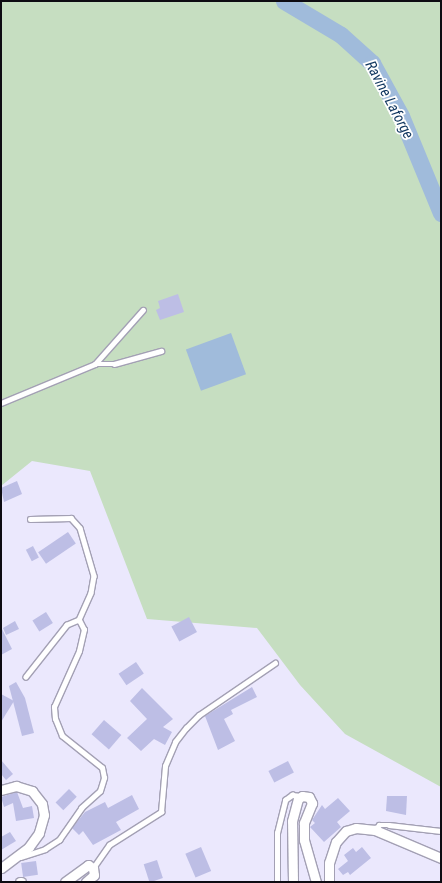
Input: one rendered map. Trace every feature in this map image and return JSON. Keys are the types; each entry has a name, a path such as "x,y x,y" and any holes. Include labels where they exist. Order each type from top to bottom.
{"street":[{"path":"1,790 16,786 32,791 42,804 44,815 38,833 29,847 1,868"},
{"path":"293,882 292,821 298,799 302,796 309,797 312,803 304,823 304,840 316,882"},
{"path":"329,882 329,863 336,842 346,831 356,828 375,830 441,858"},
{"path":"65,882 88,865 93,868 94,875 86,882"}],"lane":[{"path":"95,364 143,310"},
{"path":"1,403 95,364 128,361 160,351"},
{"path":"26,677 67,625 79,620 91,593 94,576 80,528 70,518 30,519"},
{"path":"11,860 46,849 59,840 81,808 100,791 104,778 102,768 62,736 55,719 54,707 79,651 84,630 79,620"},
{"path":"93,868 109,845 162,812 166,766 175,742 186,728 199,715 275,663"},
{"path":"277,882 277,833 285,800 292,795 302,796"},
{"path":"375,830 379,826 389,825 441,831"}],"green space":[{"path":"1,1 441,1 441,787 345,734 300,685 257,628 147,619 90,471 32,461 1,486"}],"water":[{"path":"231,333 246,374 201,391 186,349"}],"building":[{"path":"178,294 184,312 160,320 156,310 160,308 158,301"},
{"path":"17,481 22,494 4,502 1,488"},
{"path":"68,532 76,544 46,564 38,552"},
{"path":"33,546 39,558 32,561 26,550"},
{"path":"46,612 53,623 39,632 32,620"},
{"path":"189,617 197,632 179,641 171,626"},
{"path":"15,621 19,629 6,635 3,628"},
{"path":"1,627 12,649 1,655"},
{"path":"136,662 144,674 126,685 119,674"},
{"path":"16,682 25,698 34,733 22,736 9,686"},
{"path":"252,687 257,697 231,710 233,714 224,719 235,741 218,750 205,716"},
{"path":"142,688 173,719 163,727 172,732 165,745 154,739 141,751 127,738 147,719 130,701"},
{"path":"1,694 14,701 1,722"},
{"path":"104,720 121,735 109,749 92,734"},
{"path":"1,760 13,774 6,780 1,774"},
{"path":"288,761 294,773 274,783 268,771"},
{"path":"69,789 77,797 63,810 56,802"},
{"path":"17,792 23,808 32,806 34,818 16,821 13,803 4,807 1,797"},
{"path":"132,795 139,809 116,822 121,830 93,845 83,831 79,835 72,828 85,812 105,802 108,808"},
{"path":"387,796 407,796 406,815 386,811"},
{"path":"338,798 350,811 337,822 341,827 324,842 310,827 315,823 312,820 322,805 325,809"},
{"path":"10,832 16,841 1,850 1,837"},
{"path":"201,847 211,871 196,878 185,854"},
{"path":"362,847 371,858 350,875 348,872 343,875 338,869 348,861 344,855 353,848 356,852"},
{"path":"157,860 163,878 149,882 144,864"},
{"path":"36,861 38,875 23,877 21,863"}],"waterway":[{"name":"Ravine Laforge","path":"284,1 341,35 372,63 401,116 441,213"}]}
